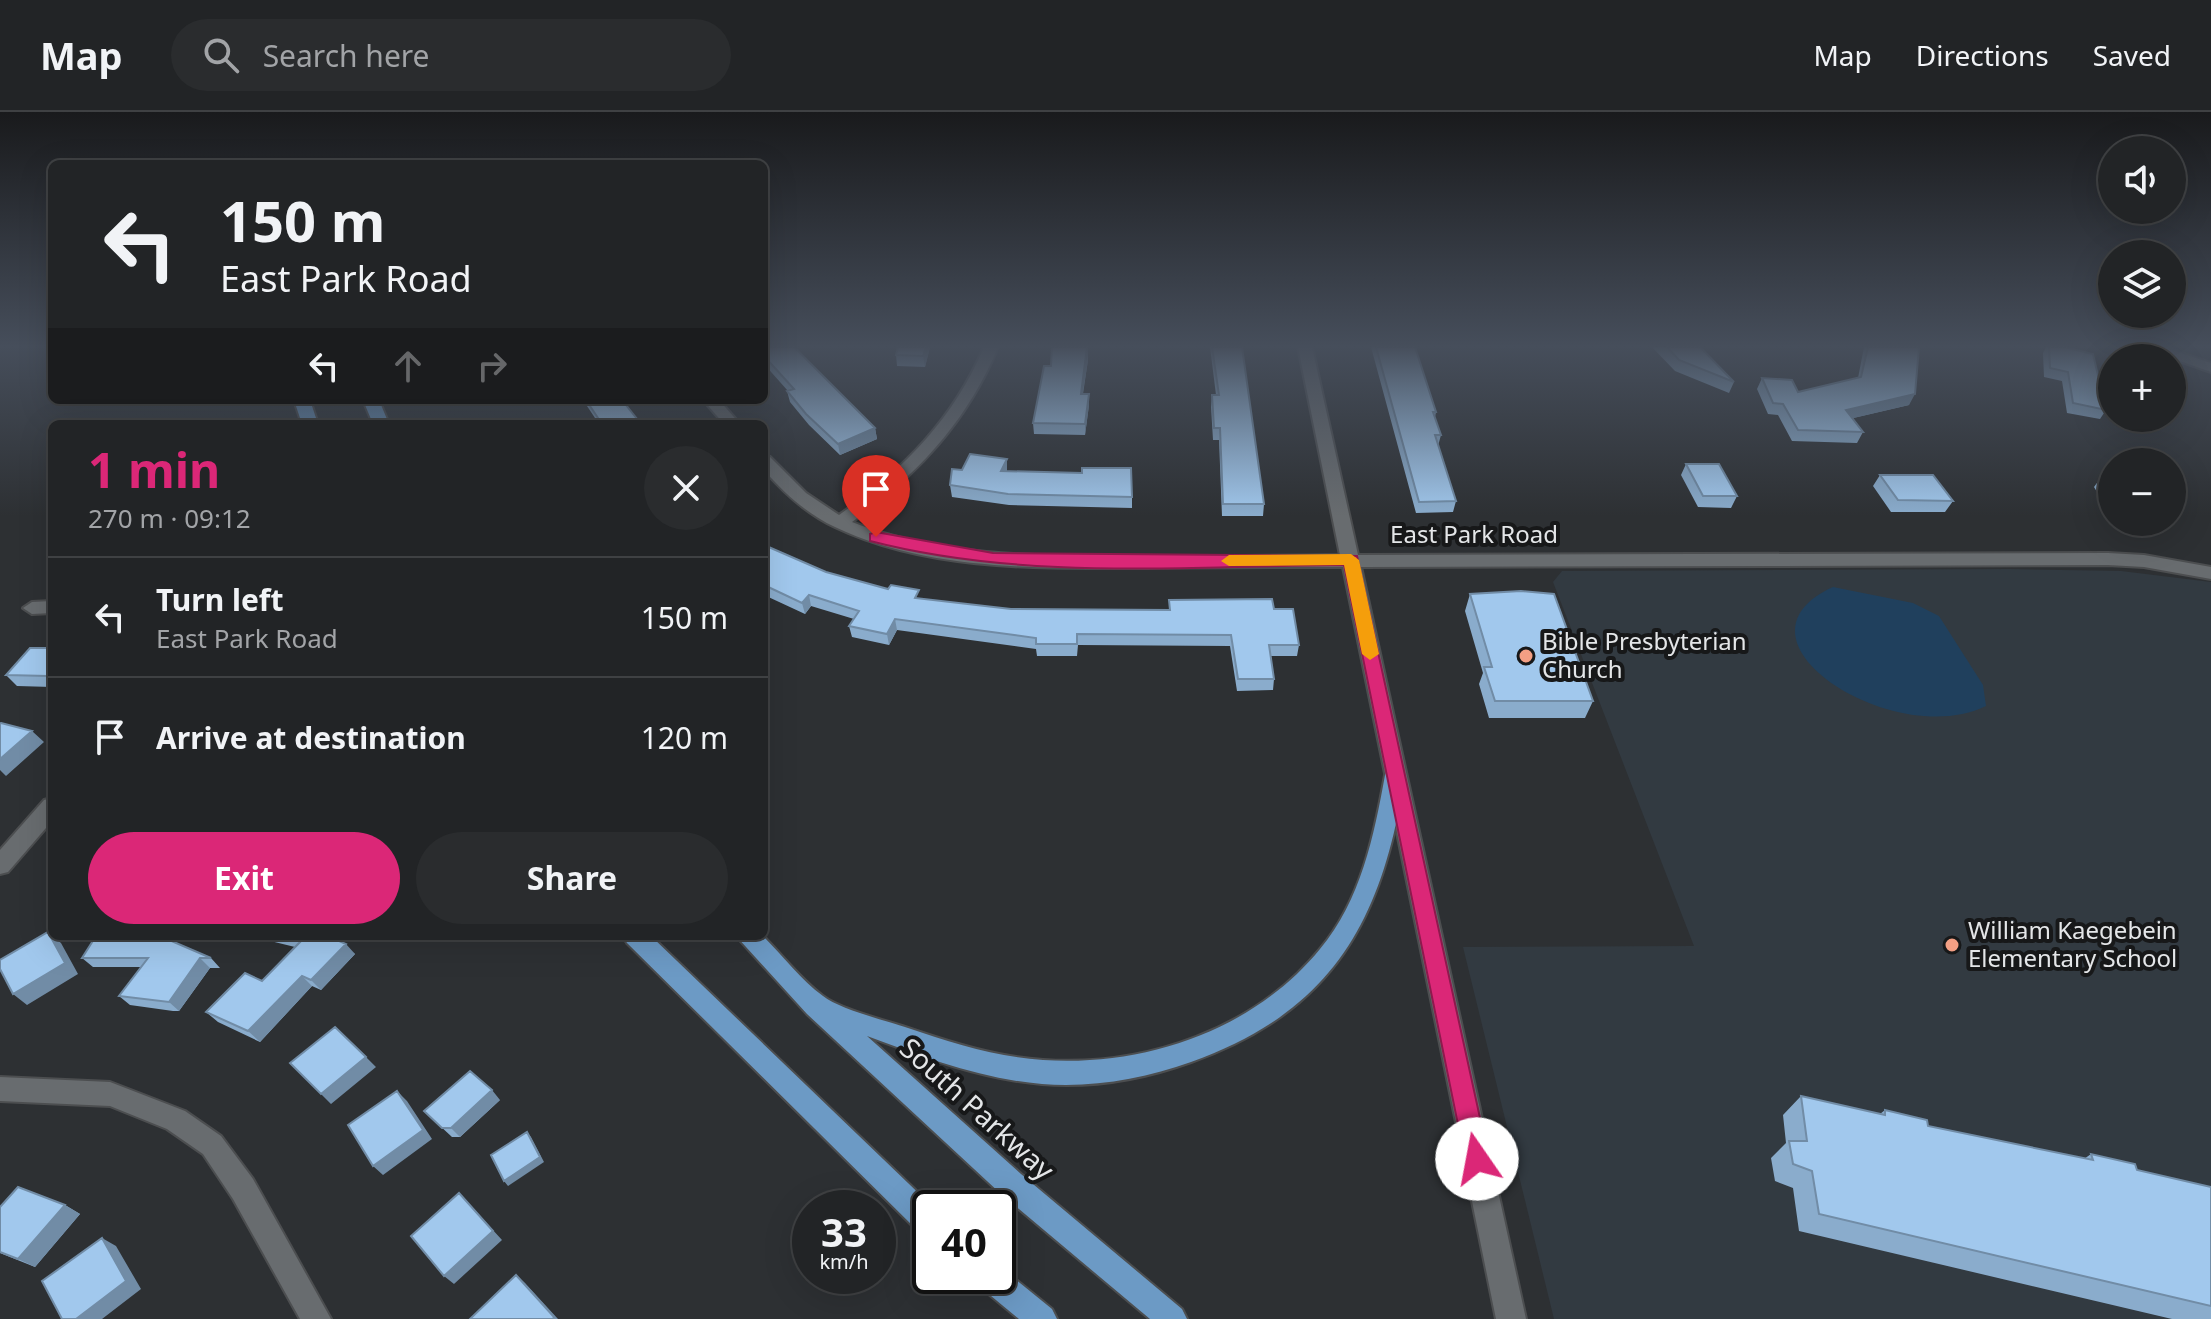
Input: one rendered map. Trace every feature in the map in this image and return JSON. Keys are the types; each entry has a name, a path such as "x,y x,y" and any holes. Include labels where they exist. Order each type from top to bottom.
{"main road":[{"path":"816,1006 979,1062 1028,1071 1075,1073 1142,1065 1197,1050 1250,1026 1292,997 1326,964 1355,917 1377,869 1389,827 1395,775"},
{"path":"639,940 912,1205"},
{"name":"South Parkway","path":"752,940 816,1006 1011,1184 1172,1319"},
{"path":"1011,1294 1042,1319"}],"street":[{"path":"842,521 893,486 939,442 964,403"},
{"path":"1317,403 1511,1319"},
{"path":"714,404 728,420"},
{"name":"East Park Road","path":"768,464 814,508 876,537 993,559 1075,562 2108,559 2144,561 2211,573"},
{"path":"32,608 48,607"},
{"path":"0,865 48,811"},
{"path":"0,1089 110,1094 176,1120 212,1145 243,1189 316,1319"}],"shaded area":[{"name":"William Kaegebein Elementary School","path":"1562,571 2121,571 2211,582 2211,1319 1554,1319 1463,947 1694,946 1553,582"},
{"path":"1833,587 1913,603 1939,616 1983,685 1986,706 1949,716 1907,714 1867,702 1832,683 1806,660 1795,634 1803,609"}],"building":[{"path":"797,403 850,403 875,428 838,444"},
{"path":"1037,403 1088,403 1085,424 1033,423"},
{"path":"1213,403 1250,403 1264,504 1223,504 1220,428 1214,428"},
{"path":"1392,403 1433,403 1436,412 1433,412 1441,435 1435,435 1456,501 1419,502"},
{"path":"1776,403 1875,403 1846,410 1863,432 1798,430 1783,404"},
{"path":"2075,403 2098,403 2098,408"},
{"path":"589,404 625,404 638,420 599,420"},
{"path":"970,454 1007,459 1001,471 1082,473 1082,468 1131,468 1132,497 1008,494 950,485 952,469 962,470"},
{"path":"1686,464 1719,464 1737,496 1703,496"},
{"path":"1880,475 1933,475 1953,501 1898,500"},
{"path":"768,547 826,572 888,589 891,585 919,590 915,598 1011,609 1170,610 1169,600 1272,599 1274,609 1293,609 1299,645 1269,645 1274,679 1238,679 1231,635 1077,634 1077,644 1036,644 1036,638 895,619 887,634 849,626 859,611 809,595 802,603 768,587"},
{"path":"1521,591 1554,594 1593,701 1495,701 1484,667 1492,667 1470,594"},
{"path":"30,648 48,648 48,676 6,675"},
{"path":"0,724 32,731 0,759"},
{"path":"48,932 48,940 52,940 65,963 13,994 0,969 0,960"},
{"path":"93,940 169,940 211,958 200,958 169,1002 119,996 148,958 82,958"},
{"path":"302,940 337,940 346,944 311,980 302,976 248,1031 206,1012 245,973 262,981"},
{"path":"335,1027 366,1057 321,1094 290,1063"},
{"path":"470,1071 492,1090 451,1128 442,1128 424,1111"},
{"path":"397,1091 423,1130 373,1166 348,1125"},
{"path":"1801,1096 1885,1115 1885,1110 1927,1120 1928,1126 2093,1160 2091,1154 2135,1164 2137,1170 2211,1187 2211,1306 1819,1214 1812,1171 1793,1164 1789,1141 1807,1141"},
{"path":"527,1132 540,1157 504,1181 491,1155"},
{"path":"18,1187 65,1205 18,1259 0,1252 0,1207"},
{"path":"459,1193 493,1231 444,1276 411,1236"},
{"path":"102,1238 126,1281 76,1319 62,1319 42,1281"},
{"path":"516,1275 553,1319 470,1319"}],"slow traffic":[{"path":"1229,561 1351,560 1370,654"}],"place":[{"name":"Bible Presbyterian Church","path":"1526,656"},
{"name":"William Kaegebein Elementary School","path":"1952,945"}],"route":[{"path":"876,537 993,559 1075,562 1351,560 1477,1159"}]}
